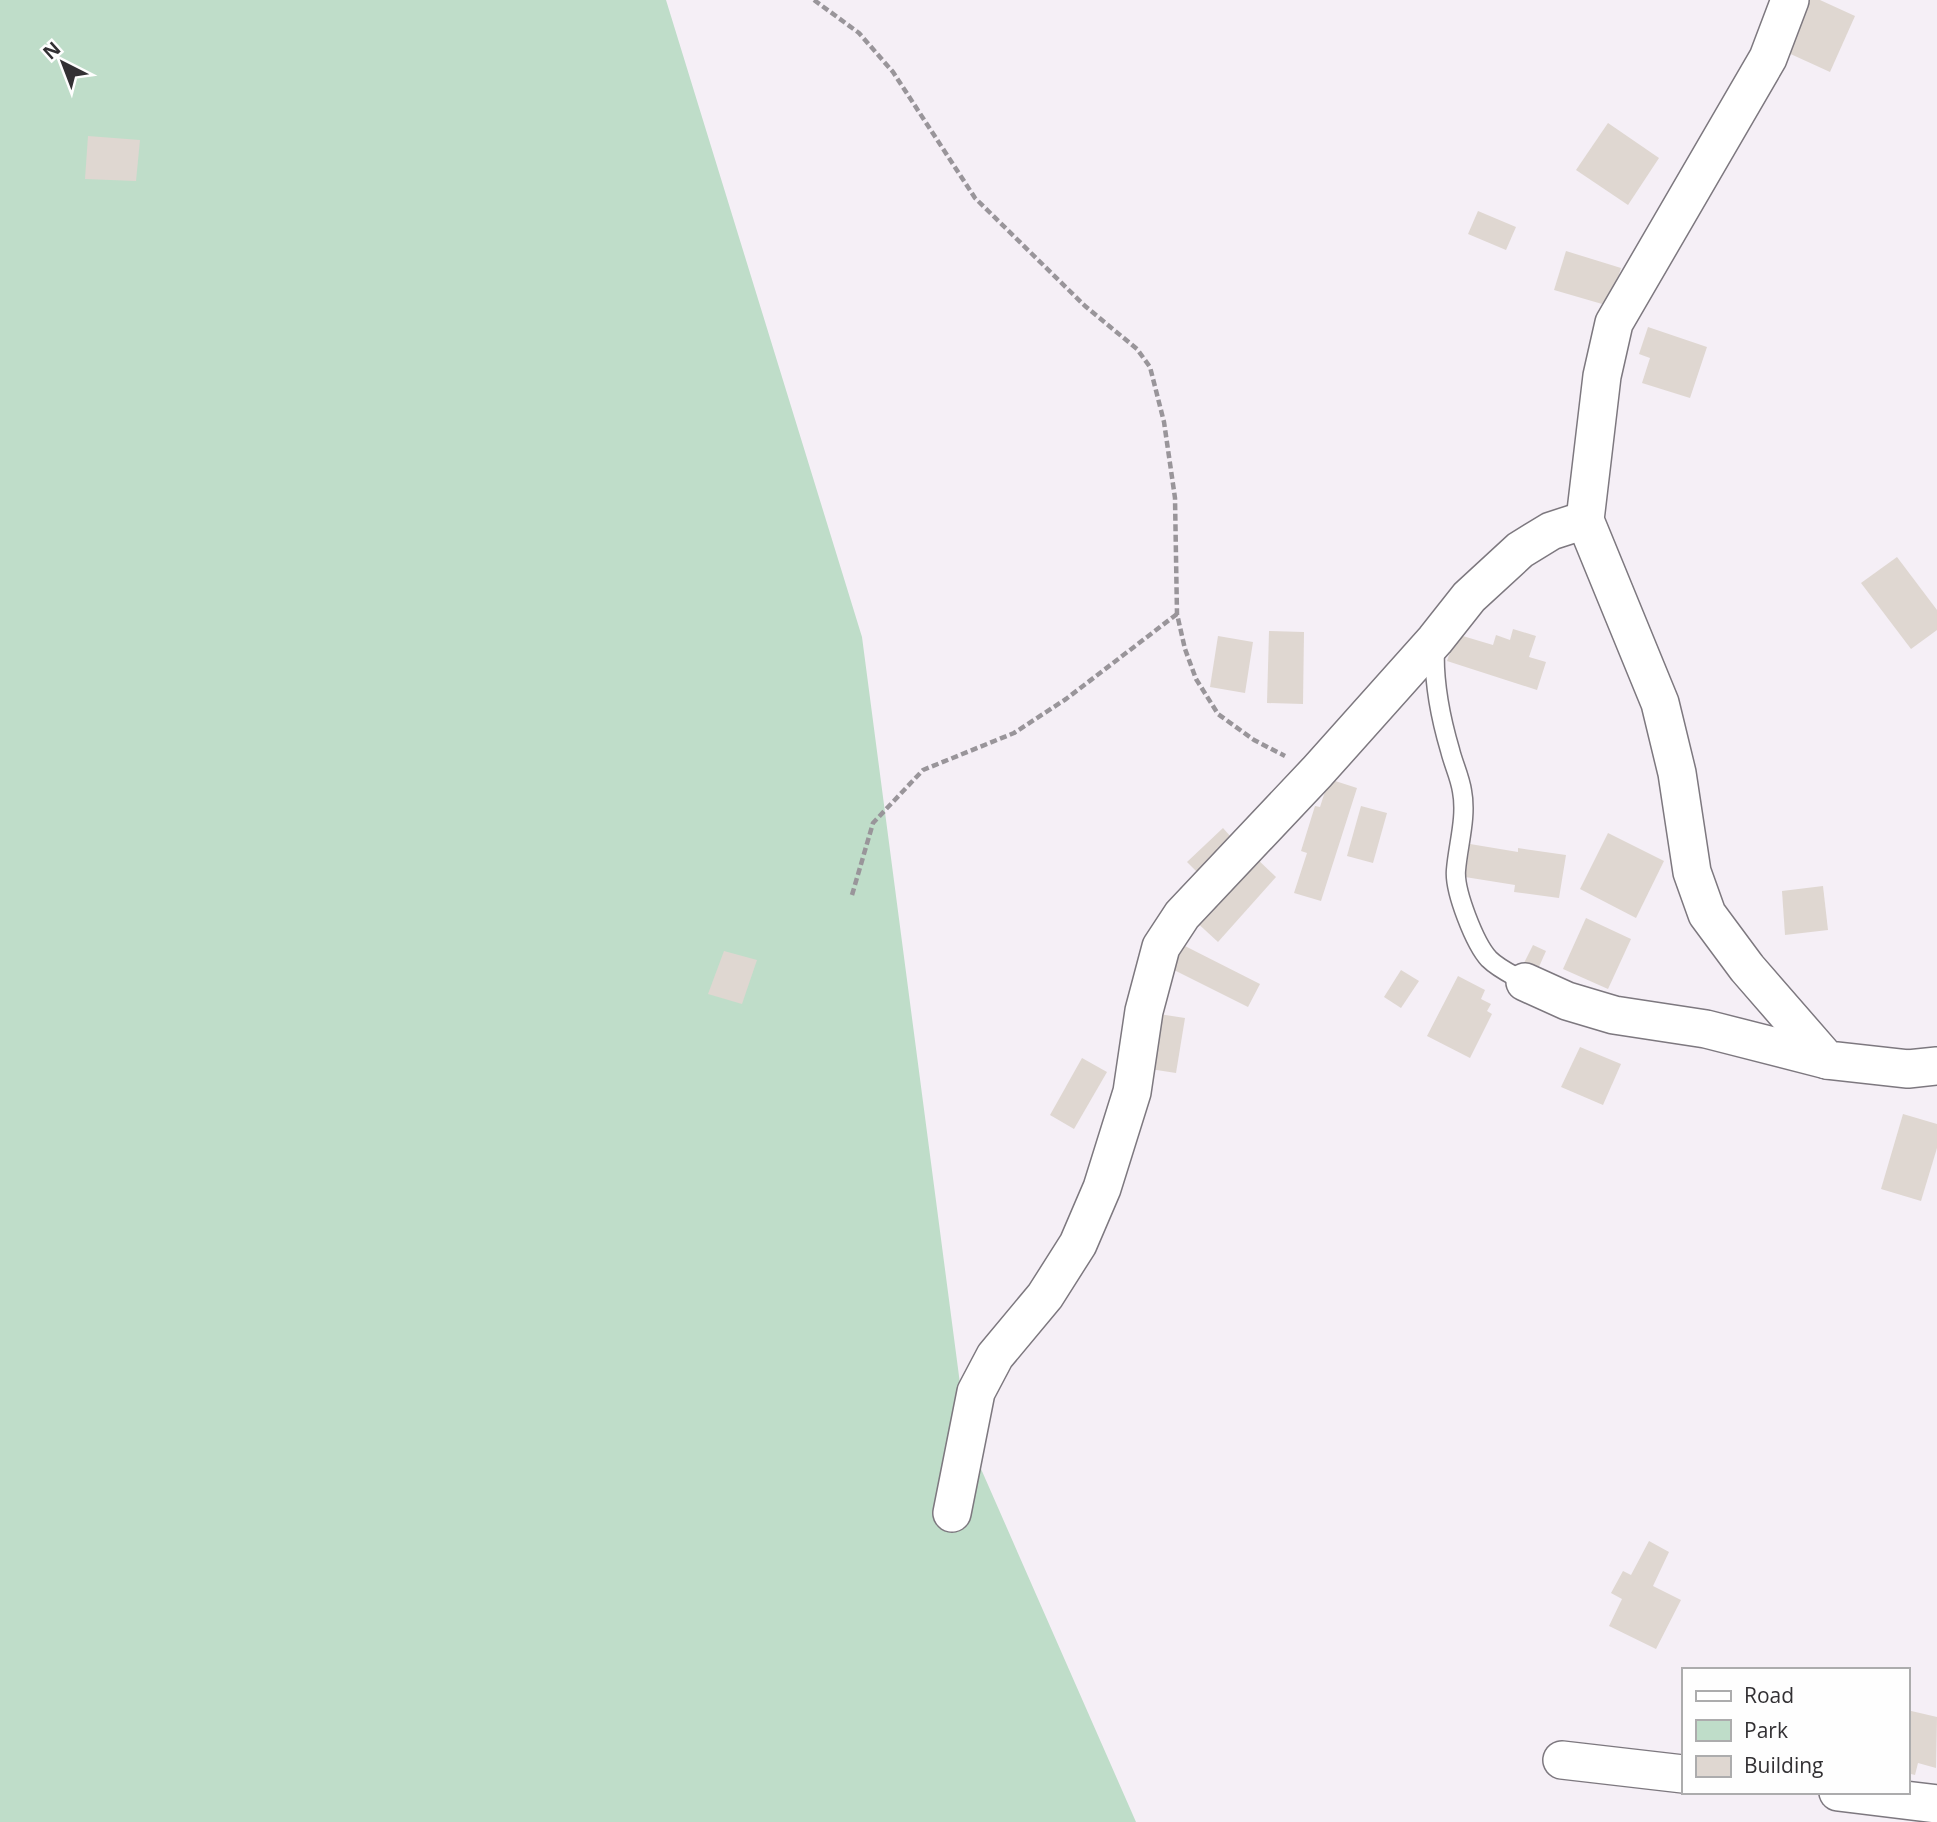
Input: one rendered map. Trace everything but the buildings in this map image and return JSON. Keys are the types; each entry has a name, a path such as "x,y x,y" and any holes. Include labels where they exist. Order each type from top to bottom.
{"street":[{"path":"1790,0 1763,68 1614,323 1602,376 1585,520 1660,703 1677,773 1692,872 1707,914 1747,968 1827,1060"},
{"path":"952,1513 976,1392 995,1356 1045,1296 1078,1244 1102,1188 1132,1092 1144,1012 1161,947 1182,915 1317,772 1435,640 1469,597 1520,550 1551,531 1585,520"},
{"path":"1525,982 1567,1001 1614,1015 1706,1029 1827,1060 1908,1069 1937,1066"},
{"path":"1562,1760 1682,1774"},
{"path":"1855,1794 1937,1804"}],"lane":[{"path":"1435,640 1434,667 1444,732 1463,792 1462,829 1455,874 1462,903 1489,958 1525,982"}],"path":[{"path":"814,0 859,33 893,72 975,198 1085,306 1137,349 1150,367 1164,422 1175,498 1177,614 1192,669 1217,714 1254,740 1317,772"},
{"path":"852,895 873,823 923,770 1014,733 1066,699 1177,614"}],"green space":[{"path":"0,0 666,0 862,637 967,1437 1136,1822 0,1822"}]}
